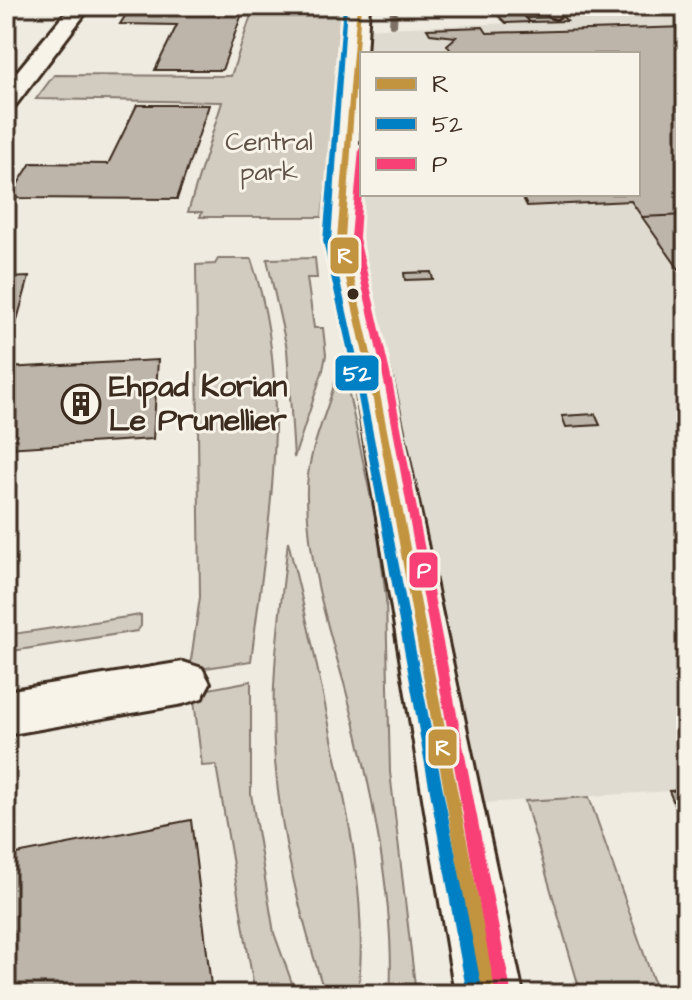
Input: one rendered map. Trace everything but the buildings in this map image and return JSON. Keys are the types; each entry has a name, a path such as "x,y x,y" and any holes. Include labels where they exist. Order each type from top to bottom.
{"street":[{"path":"6,101 81,6"},
{"path":"359,6 341,239 375,389 489,994"},
{"path":"6,713 183,683"}],"shaded area":[{"path":"667,12 676,21 686,20 686,790 452,805 344,261 357,29 566,21 565,18"}],"green space":[{"name":"Central park","path":"254,6 348,6 322,217 200,217 202,212 188,212 222,102 36,99 54,75 231,76"},
{"path":"315,258 317,278 307,278 314,328 323,328 326,355 294,458 287,349 267,259"},
{"path":"218,259 251,259 265,308 275,408 274,459 251,661 193,670 191,660 200,597 196,265 215,264"},
{"path":"341,356 378,532 386,599 390,772 416,994 390,994 389,921 379,840 363,759 325,617 308,522 310,461"},
{"path":"288,541 317,664 356,865 361,930 358,994 325,994 300,908 282,820 273,706"},
{"path":"141,615 141,626 137,631 6,652 6,635"},
{"path":"251,681 251,794 274,933 296,994 255,994 216,765 202,766 193,692"},
{"path":"589,797 658,994 581,994 525,801"}],"waterway":[{"path":"393,26 394,6"}],"transit line":[{"name":"52","path":"345,6 327,241 361,392 475,994"},
{"name":"R","path":"359,6 341,239 375,389 489,994"},
{"name":"P","path":"360,174 355,238 389,386 503,991"}],"place":[{"name":"Ehpad Korian Le Prunellier","path":"81,404"}]}
